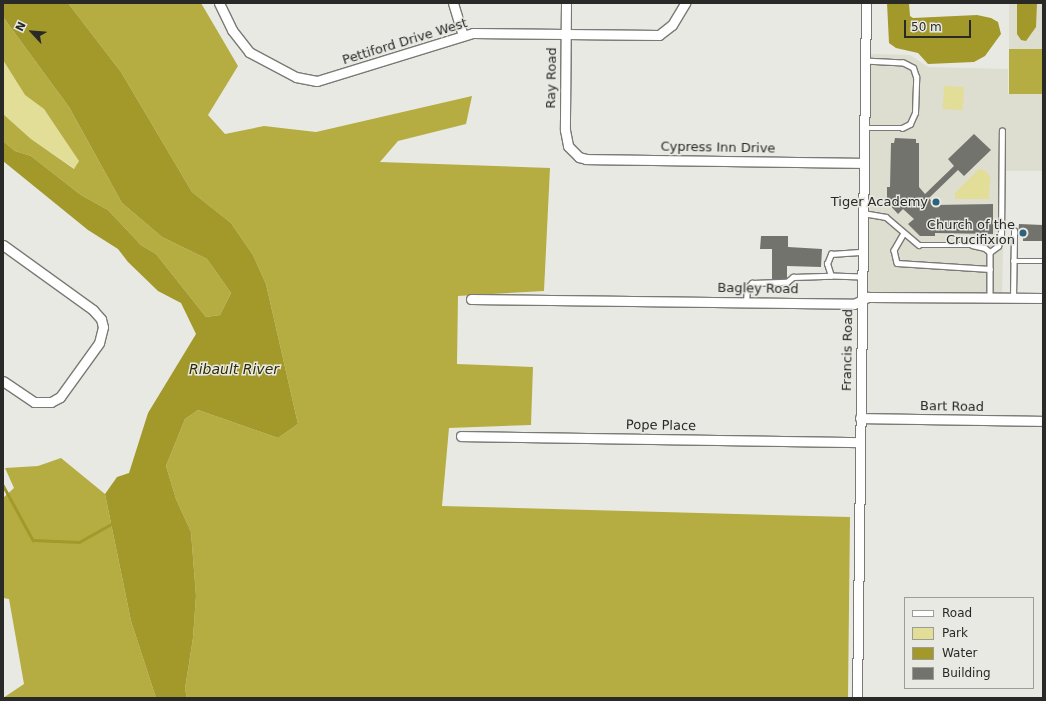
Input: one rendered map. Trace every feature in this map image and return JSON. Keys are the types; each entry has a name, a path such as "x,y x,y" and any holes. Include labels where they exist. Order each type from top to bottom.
{"street":[{"name":"Pettiford Drive West","path":"219,3 232,30 245,48 260,60 296,77 317,81 473,33 659,35 672,25 685,3"},
{"path":"453,3 463,36"},
{"name":"Ray Road","path":"566,3 565,130 572,153"},
{"name":"Francis Road","path":"857,698 866,3"},
{"name":"Cypress Inn Drive","path":"572,153 586,159 864,163"},
{"path":"3,245 93,310 101,319 103,327 99,342 60,397 42,403 29,399 3,381"},
{"name":"Bagley Road","path":"471,299 854,304 868,296 1043,298"},
{"name":"Bart Road","path":"860,418 1043,421"},
{"name":"Pope Place","path":"461,436 860,442"}],"lane":[{"path":"864,128 902,128 910,124 915,113 916,77 913,68 903,63 865,61"},
{"path":"990,252 998,246 1001,237 1002,131"},
{"path":"863,213 886,217 920,245 972,245 990,252"},
{"path":"1013,298 1014,231"},
{"path":"904,233 894,250 897,263 990,269"},
{"path":"831,276 827,268 831,254 863,252"},
{"path":"990,252 990,298"},
{"path":"1013,261 1043,261"},
{"path":"746,302 747,288 752,283 787,282 794,277 862,277"}],"shaded area":[{"path":"68,3 201,3 238,66 208,115 225,134 264,126 316,132 472,96 466,124 398,141 380,162 550,168 544,291 458,296 457,364 533,367 531,425 449,428 442,506 850,517 848,698 187,698 185,689 193,638 196,596 191,532 176,499 166,466 185,419 198,410 278,438 298,424 266,284 253,255 231,223 192,192 121,72"},
{"path":"1009,3 1043,3 1043,49 1009,49"},
{"path":"3,17 69,107 122,203 162,237 207,259 231,293 220,315 206,317 156,254 141,245 108,210 81,195 31,156 15,151 3,141 3,114 31,139 74,169 79,161 44,109 25,95 3,60"},
{"path":"1009,49 1043,49 1043,94 1009,94"},
{"name":"Tiger Academy","path":"869,54 910,55 928,67 1008,69 1008,94 1043,94 1043,171 1005,171 1002,295 866,292"},
{"path":"61,458 105,494 131,621 156,698 3,698 24,684 9,599 3,598 3,498 14,488 5,468 38,466"}],"green space":[{"path":"3,60 25,95 44,109 79,160 75,169 31,139 3,114"},
{"path":"944,86 964,87 963,110 943,109"},
{"path":"979,169 984,170 990,176 989,199 955,199 955,193"}],"water":[{"name":"Ribault River","path":"3,3 68,3 121,72 192,192 231,223 253,255 266,284 298,424 278,438 198,410 185,419 166,466 176,499 191,532 196,596 193,638 185,689 187,698 156,698 131,621 105,494 117,477 129,473 148,413 196,334 181,303 158,291 128,262 118,249 88,230 3,161 3,141 15,151 31,156 81,195 108,210 141,245 156,254 206,317 220,315 231,293 207,259 162,237 122,203 69,107 3,17"},
{"path":"887,3 909,3 910,16 913,18 977,15 991,18 998,22 1001,34 985,56 974,62 928,64 918,53 896,48 889,43"},
{"path":"1017,3 1037,3 1036,27 1026,41 1021,40 1017,34"}],"building":[{"path":"974,134 991,150 964,176 958,170 929,198 935,205 993,204 993,234 935,233 935,236 920,236 908,224 914,219 903,209 898,214 887,202 887,187 890,187 891,143 894,143 895,138 916,139 916,143 919,143 919,187 925,194 954,166 948,159"},
{"path":"1019,224 1043,225 1043,241 1023,241 1023,236 1018,236"},
{"path":"761,236 788,236 788,247 822,249 821,267 787,266 787,280 772,280 772,249 760,249"}],"waterway":[{"path":"3,485 33,540 79,542 111,524"}],"place":[{"name":"Tiger Academy","path":"936,202"},
{"name":"Church of the Crucifixion","path":"1023,233"}]}
